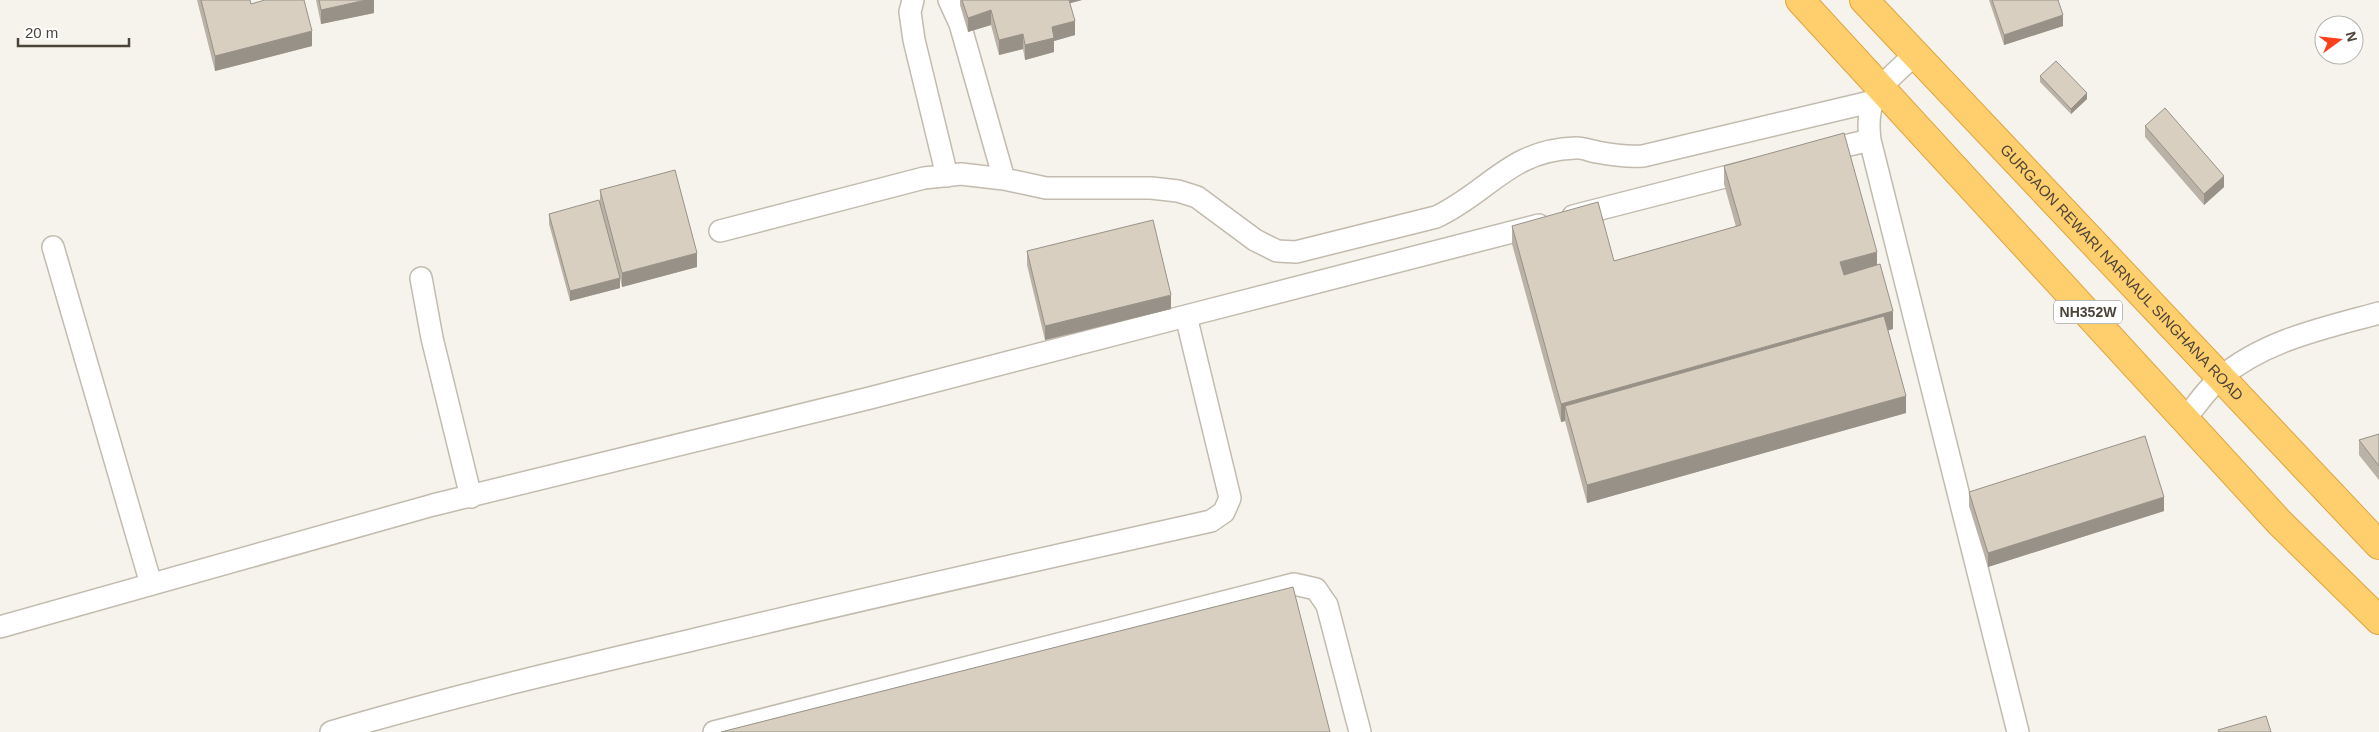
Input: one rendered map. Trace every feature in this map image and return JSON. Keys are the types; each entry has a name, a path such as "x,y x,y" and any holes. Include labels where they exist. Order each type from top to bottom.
{"highway":[{"name":"NH352W","path":"1800,0 1876,95 2185,419 2280,523 2379,620"},
{"name":"GURGAON REWARI NARNAUL SINGHANA ROAD","path":"1864,0 2379,545"}],"lane":[{"path":"913,0 910,12 914,40 947,176"},
{"path":"949,0 960,24 1004,179"},
{"path":"1914,55 1876,95 1867,122 2018,732"},
{"path":"720,231 924,178 961,174 1004,179 1046,188 1151,188 1178,191 1197,197 1255,240 1277,251 1296,252 1436,217 1452,210 1513,164 1529,156 1576,147 1632,157 1643,156 1876,95"},
{"path":"1802,157 1870,140"},
{"path":"0,627 433,505 471,497 545,476 652,453 870,398 1773,164"},
{"path":"53,247 151,584"},
{"path":"421,278 432,338 471,497"},
{"path":"2185,419 2220,378 2257,354 2290,338 2379,313"},
{"path":"331,732 404,710 527,679 905,589 1211,521 1224,512 1230,498 1186,316"},
{"path":"714,732 1294,584 1316,589 1327,605 1360,732"}],"building":[{"path":"201,0 250,0 251,4 265,0 304,0 312,31 215,56"},
{"path":"319,0 366,0 321,10"},
{"path":"962,0 1069,0 1075,21 1052,27 1054,38 1025,45 1023,34 999,40 991,10 968,18"},
{"path":"1992,0 2058,0 2063,15 2004,35"},
{"path":"2056,61 2087,93 2071,109 2040,76"},
{"path":"2165,108 2224,176 2204,194 2145,126"},
{"path":"1844,133 1877,252 1840,262 1844,275 1880,264 1893,311 1561,404 1512,226 1598,202 1614,261 1741,225 1724,166"},
{"path":"675,170 697,253 622,273 600,190"},
{"path":"599,200 620,278 570,291 549,214"},
{"path":"1153,220 1171,295 1045,326 1027,251"},
{"path":"1884,316 1906,396 1587,485 1565,406"},
{"path":"2379,434 2379,466 2359,440"},
{"path":"2145,436 2164,497 1988,553 1969,492"},
{"path":"1293,587 1330,732 721,732"},
{"path":"2266,716 2271,732 2219,732 2218,730"}]}
